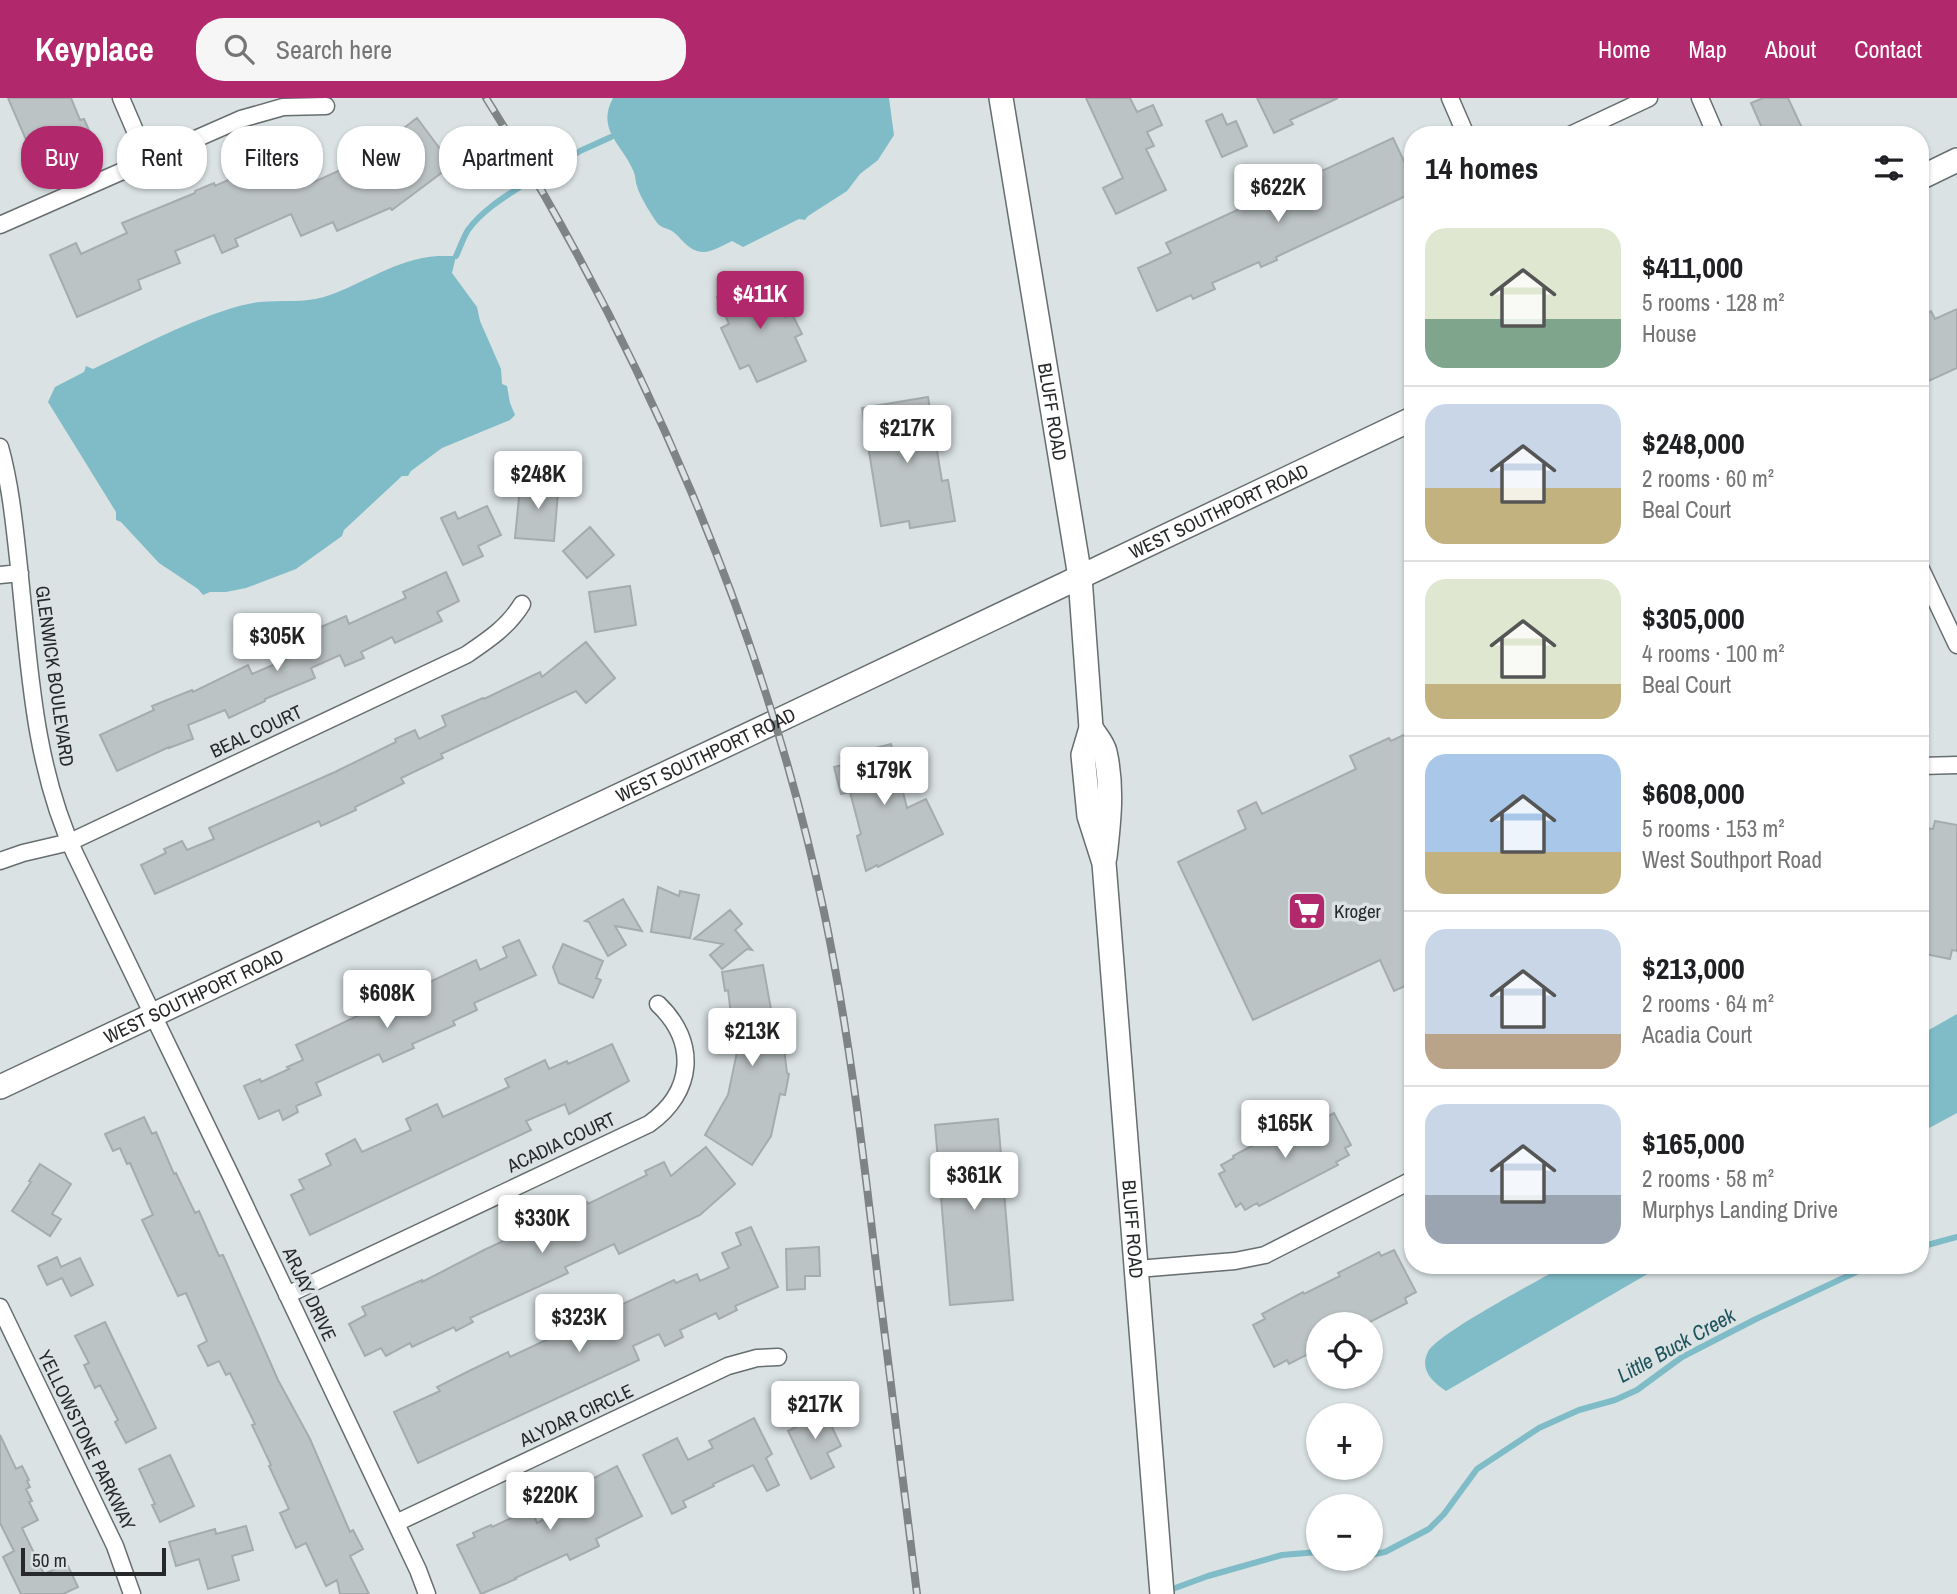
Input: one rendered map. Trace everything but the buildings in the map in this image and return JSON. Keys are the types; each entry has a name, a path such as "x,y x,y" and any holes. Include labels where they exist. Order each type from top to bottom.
{"main road":[{"name":"BLUFF ROAD","path":"1001,98 1080,577 1091,728 1104,749 1110,801 1104,863 1162,1594"},
{"path":"1929,174 1957,160"},
{"name":"WEST SOUTHPORT ROAD","path":"0,1087 1404,423"}],"street":[{"path":"121,98 133,126"},
{"path":"1450,98 1462,126"},
{"path":"1589,126 1649,98"},
{"path":"1700,98 1712,126"},
{"path":"207,135 258,113 283,107 326,106"},
{"path":"0,225 117,174"},
{"name":"GLENWICK BOULEVARD","path":"0,447 12,507 40,745 52,795 70,842 153,1014"},
{"path":"0,575 20,573"},
{"path":"1929,586 1957,645"},
{"name":"BEAL COURT","path":"0,861 70,842 466,655 490,640 522,604"},
{"path":"1929,766 1957,765"},
{"name":"ACADIA COURT","path":"287,1295 656,1119 674,1098 682,1082 686,1063 685,1046 679,1030 668,1013 658,1004"},
{"name":"ARJAY DRIVE","path":"153,1014 396,1523 426,1594"},
{"path":"1137,1269 1235,1261 1265,1255 1404,1184"},
{"name":"YELLOWSTONE PARKWAY","path":"0,1307 115,1546 132,1594"},
{"name":"ALYDAR CIRCLE","path":"396,1523 728,1366 757,1358 778,1357"}],"water":[{"path":"613,98 889,98 894,135 878,160 860,174 847,191 805,220 799,219 743,247 732,241 701,252 689,247 672,231 660,225 646,205 638,190 633,170 609,128 607,119"},
{"path":"438,256 456,256 452,273 477,307 515,415 510,420 442,448 408,476 402,476 344,530 342,536 296,569 246,588 203,595 159,563 121,522 116,520 116,512 48,402 55,387 84,372 86,366 93,369 211,315 256,302 300,301 324,297 394,267"},
{"path":"1957,1014 1957,1113 1929,1128 1929,1030"},
{"path":"1549,1274 1648,1274 1446,1391 1436,1384 1426,1369 1428,1352 1450,1333"}],"waterway":[{"path":"577,153 611,137"},
{"path":"456,256 473,223 517,189"},
{"name":"Little Buck Creek","path":"1929,1245 1957,1237"},
{"name":"Little Buck Creek","path":"1383,1552 1429,1529 1444,1514 1477,1469 1539,1428 1579,1410 1615,1400 1637,1390 1682,1357 1852,1274"},
{"name":"Little Buck Creek","path":"1167,1591 1282,1555 1306,1553"}],"railway":[{"path":"486,98 543,193 596,290 691,490 767,698 798,805 824,912 848,1047 917,1594"}],"place":[{"name":"Kroger","path":"1307,911"}]}
